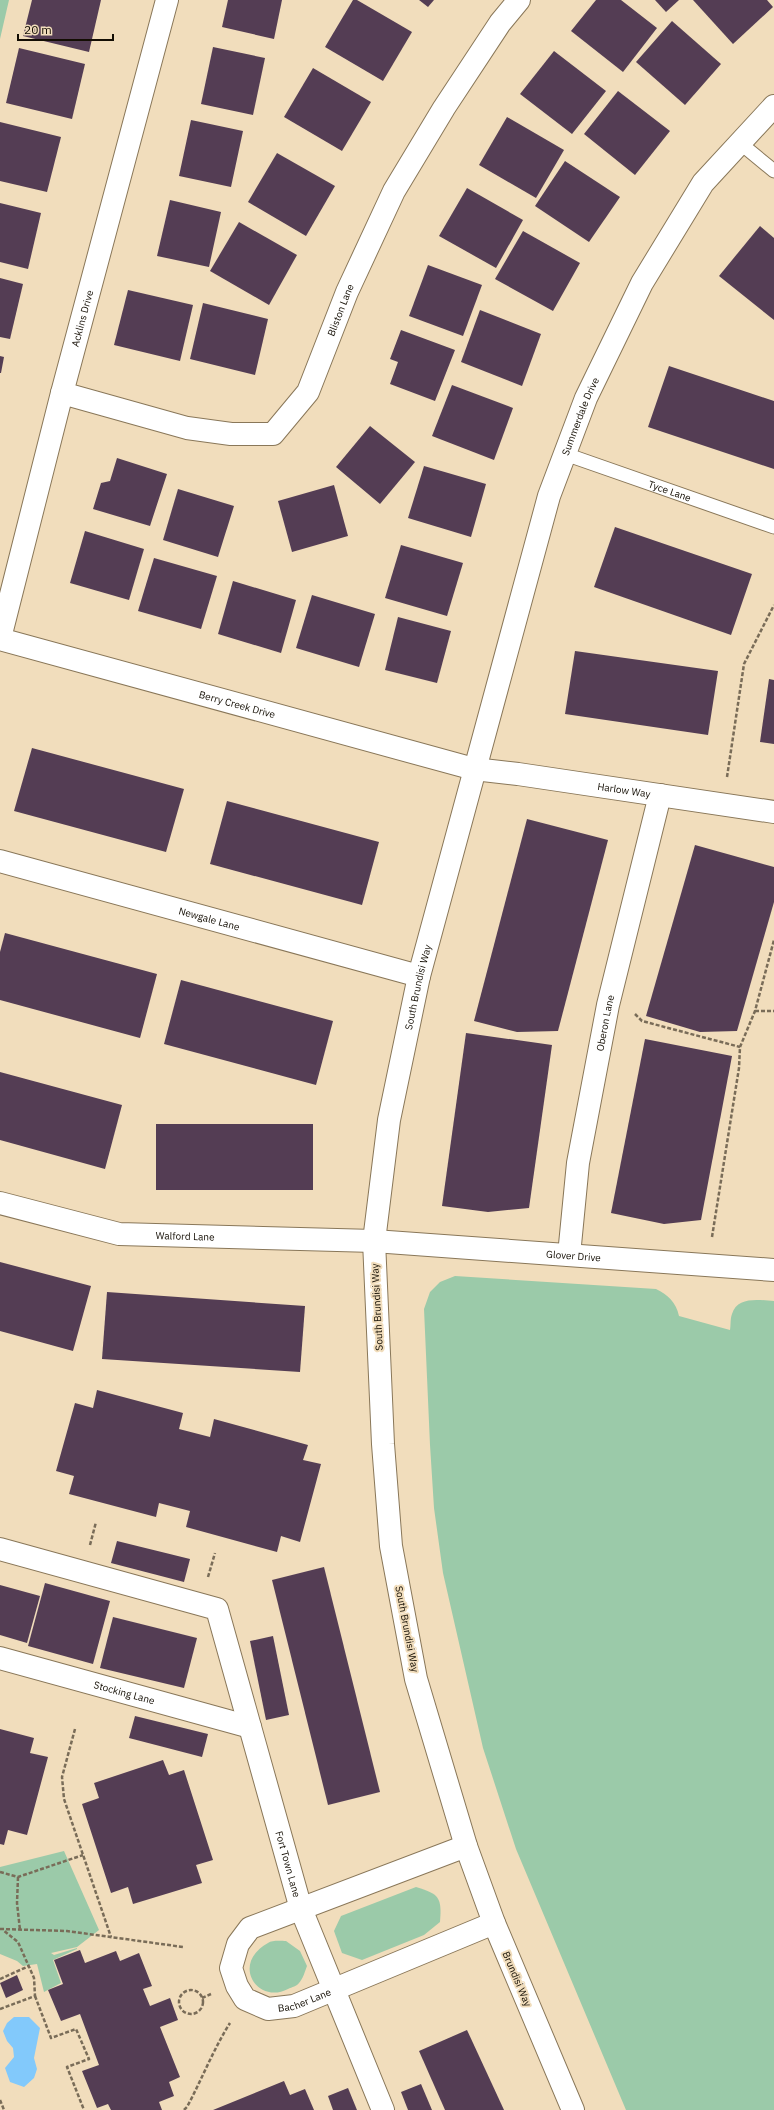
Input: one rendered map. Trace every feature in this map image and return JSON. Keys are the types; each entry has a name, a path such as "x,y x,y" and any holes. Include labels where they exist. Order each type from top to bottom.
{"street":[{"name":"Acklins Drive","path":"0,638 62,393 167,0"},
{"name":"Bliston Lane","path":"62,393 187,428 231,434 273,434 308,392 347,292 394,191 444,108 500,23 519,0"},
{"name":"Summerdale Drive","path":"474,769 549,496 586,398 642,283 703,183 774,106"},
{"name":"Berry Creek Drive","path":"0,638 474,769"},
{"name":"Harlow Way","path":"474,769 518,774 774,812"},
{"name":"South Brundisi Way","path":"466,1846 416,1679 391,1546 383,1444 374,1242 389,1120 419,976 474,769"},
{"name":"Oberon Lane","path":"568,1255 578,1163 608,1005 660,795"},
{"name":"Newgale Lane","path":"0,861 419,976"},
{"name":"Walford Lane","path":"0,1203 119,1234 374,1242"},
{"name":"Glover Drive","path":"374,1242 774,1270"},
{"name":"Fort Town Lane","path":"0,1549 217,1609 301,1909 383,2110"},
{"name":"Stocking Lane","path":"0,1658 250,1727"},
{"name":"Bacher Lane","path":"466,1846 250,1928 238,1944 231,1968 236,1984 245,1999 268,2009 294,2006 494,1923"},
{"name":"Brundisi Way","path":"466,1846 494,1923 573,2110"}],"lane":[{"path":"740,143 774,171"},
{"name":"Tyce Lane","path":"565,454 774,527"}],"path":[{"path":"727,778 744,664 774,605"},
{"path":"712,1238 739,1068 740,1047 755,1012 774,940"},
{"path":"755,1012 774,1011"},
{"path":"633,1012 642,1020 740,1047"},
{"path":"75,1729 62,1777 64,1799 111,1937"},
{"path":"0,1872 18,1877 83,1855"},
{"path":"18,1877 17,1903 20,1930"},
{"path":"2,1929 66,1931 183,1947"},
{"path":"2,1929 18,1942 29,1966 34,1978 35,1996 51,2038 76,2029 89,2059 67,2067 84,2110"},
{"path":"0,1979 29,1966"},
{"path":"193,1991 200,1994 203,2005 195,2014 187,2014 181,2009 179,2001 185,1992 193,1991"},
{"path":"0,2010 35,1996"},
{"path":"184,2110 188,2109 218,2042"},
{"path":"0,2100 4,2110"}],"green space":[{"path":"0,0 9,0 0,39"},
{"path":"455,1276 656,1289 674,1303 679,1316 730,1330 732,1314 739,1304 749,1300 774,1301 774,2110 626,2110 516,1849 483,1748 443,1573 434,1508 424,1309 430,1292 440,1282"},
{"path":"64,1851 99,1930 77,1947 51,1953 54,1955 77,1948 53,1960 61,1983 44,1992 37,1964 23,1966 17,1961 0,1954 0,1867"},
{"path":"416,1887 430,1892 437,1898 440,1907 440,1922 424,1935 362,1960 342,1953 334,1931 341,1916"},
{"path":"274,1941 286,1941 300,1951 307,1966 305,1973 296,1986 277,1992 267,1992 258,1987 252,1980 250,1971 251,1961 257,1952 268,1943"}],"water":[{"path":"14,2017 29,2017 40,2028 34,2058 37,2069 34,2078 24,2087 10,2082 5,2068 14,2057 13,2048 7,2041 3,2031 7,2023"}],"building":[{"path":"32,0 101,0 89,52 23,36"},
{"path":"228,0 282,0 274,39 222,27"},
{"path":"353,0 357,0 412,32 383,81 325,47"},
{"path":"419,0 434,0 428,7"},
{"path":"596,0 621,0 657,28 623,72 571,31"},
{"path":"655,0 679,0 666,12"},
{"path":"693,0 767,0 773,7 733,44"},
{"path":"672,21 721,64 685,105 636,62"},
{"path":"213,47 265,58 253,115 201,104"},
{"path":"19,48 85,64 72,119 6,103"},
{"path":"554,51 606,91 572,134 520,94"},
{"path":"313,68 371,102 342,151 284,117"},
{"path":"618,91 670,131 635,175 584,134"},
{"path":"507,117 564,150 536,198 479,165"},
{"path":"191,120 243,131 231,187 179,176"},
{"path":"0,122 61,137 47,192 0,181"},
{"path":"277,153 335,186 306,236 248,202"},
{"path":"565,161 620,197 589,242 535,206"},
{"path":"467,188 523,220 496,268 439,236"},
{"path":"170,200 221,212 209,267 157,256"},
{"path":"0,203 41,213 28,269 0,262"},
{"path":"239,222 297,255 269,305 210,271"},
{"path":"760,226 774,238 774,320 719,276"},
{"path":"523,231 580,263 553,311 495,279"},
{"path":"428,265 482,285 463,336 409,316"},
{"path":"0,278 23,284 10,339 0,337"},
{"path":"128,290 193,305 180,361 114,345"},
{"path":"203,303 268,319 255,375 190,359"},
{"path":"480,310 541,334 522,386 461,362"},
{"path":"401,330 455,350 435,401 390,384 398,362 390,359"},
{"path":"0,356 4,357 1,373 0,373"},
{"path":"669,366 774,401 774,469 648,427"},
{"path":"452,385 513,408 494,460 432,436"},
{"path":"370,426 415,462 380,504 336,467"},
{"path":"117,458 167,474 150,526 93,509 101,483 110,481"},
{"path":"424,466 486,484 471,537 408,518"},
{"path":"334,485 348,536 292,552 278,501"},
{"path":"178,489 234,506 218,557 163,540"},
{"path":"615,527 752,574 731,635 594,587"},
{"path":"85,531 144,549 129,600 70,583"},
{"path":"401,545 463,563 447,616 385,598"},
{"path":"154,558 217,576 201,629 138,611"},
{"path":"233,581 296,600 281,653 218,634"},
{"path":"312,595 375,614 359,667 296,648"},
{"path":"398,617 451,631 437,683 385,670"},
{"path":"575,651 718,671 708,735 565,714"},
{"path":"769,679 774,680 774,744 760,742"},
{"path":"32,748 184,789 166,852 14,811"},
{"path":"227,801 379,842 362,905 210,864"},
{"path":"527,819 608,840 558,1031 517,1032 474,1021"},
{"path":"695,845 774,867 774,902 737,1031 700,1032 646,1016"},
{"path":"5,933 157,974 140,1038 0,1000 0,952"},
{"path":"181,980 333,1021 316,1085 164,1044"},
{"path":"466,1033 552,1045 529,1208 488,1212 442,1206"},
{"path":"645,1039 732,1056 701,1220 664,1224 611,1213"},
{"path":"0,1072 122,1105 105,1169 0,1140"},
{"path":"156,1124 313,1124 313,1190 156,1190"},
{"path":"0,1262 91,1286 73,1351 0,1331"},
{"path":"107,1292 305,1306 300,1372 102,1359"},
{"path":"97,1390 183,1413 179,1429 210,1437 214,1419 308,1445 303,1460 321,1464 300,1542 281,1536 277,1552 186,1527 190,1511 159,1503 156,1517 69,1494 74,1476 56,1471 75,1403 93,1408"},
{"path":"117,1541 190,1559 184,1582 111,1563"},
{"path":"324,1567 380,1792 328,1805 272,1580"},
{"path":"45,1583 110,1601 93,1664 28,1646"},
{"path":"0,1585 40,1596 27,1643 0,1635"},
{"path":"113,1617 197,1638 184,1688 100,1668"},
{"path":"273,1636 289,1715 266,1720 250,1641"},
{"path":"135,1716 208,1734 202,1757 129,1738"},
{"path":"0,1729 34,1738 30,1753 48,1757 27,1835 8,1830 4,1845 0,1844"},
{"path":"163,1760 169,1775 184,1770 213,1860 196,1865 202,1883 133,1904 128,1887 111,1893 82,1804 99,1798 94,1783"},
{"path":"80,1950 85,1963 116,1951 120,1961 139,1953 152,1986 143,1989 150,2006 170,1998 178,2020 160,2027 180,2077 169,2082 174,2096 159,2102 162,2110 111,2110 108,2104 97,2108 82,2071 99,2065 80,2014 61,2021 48,1990 63,1984 54,1960"},
{"path":"17,1975 23,1990 6,1998 0,1983"},
{"path":"467,2030 504,2110 445,2110 419,2051"},
{"path":"284,2081 290,2095 305,2089 314,2110 213,2110"},
{"path":"421,2084 432,2110 408,2110 401,2092"},
{"path":"348,2088 357,2110 333,2110 328,2096"}]}
